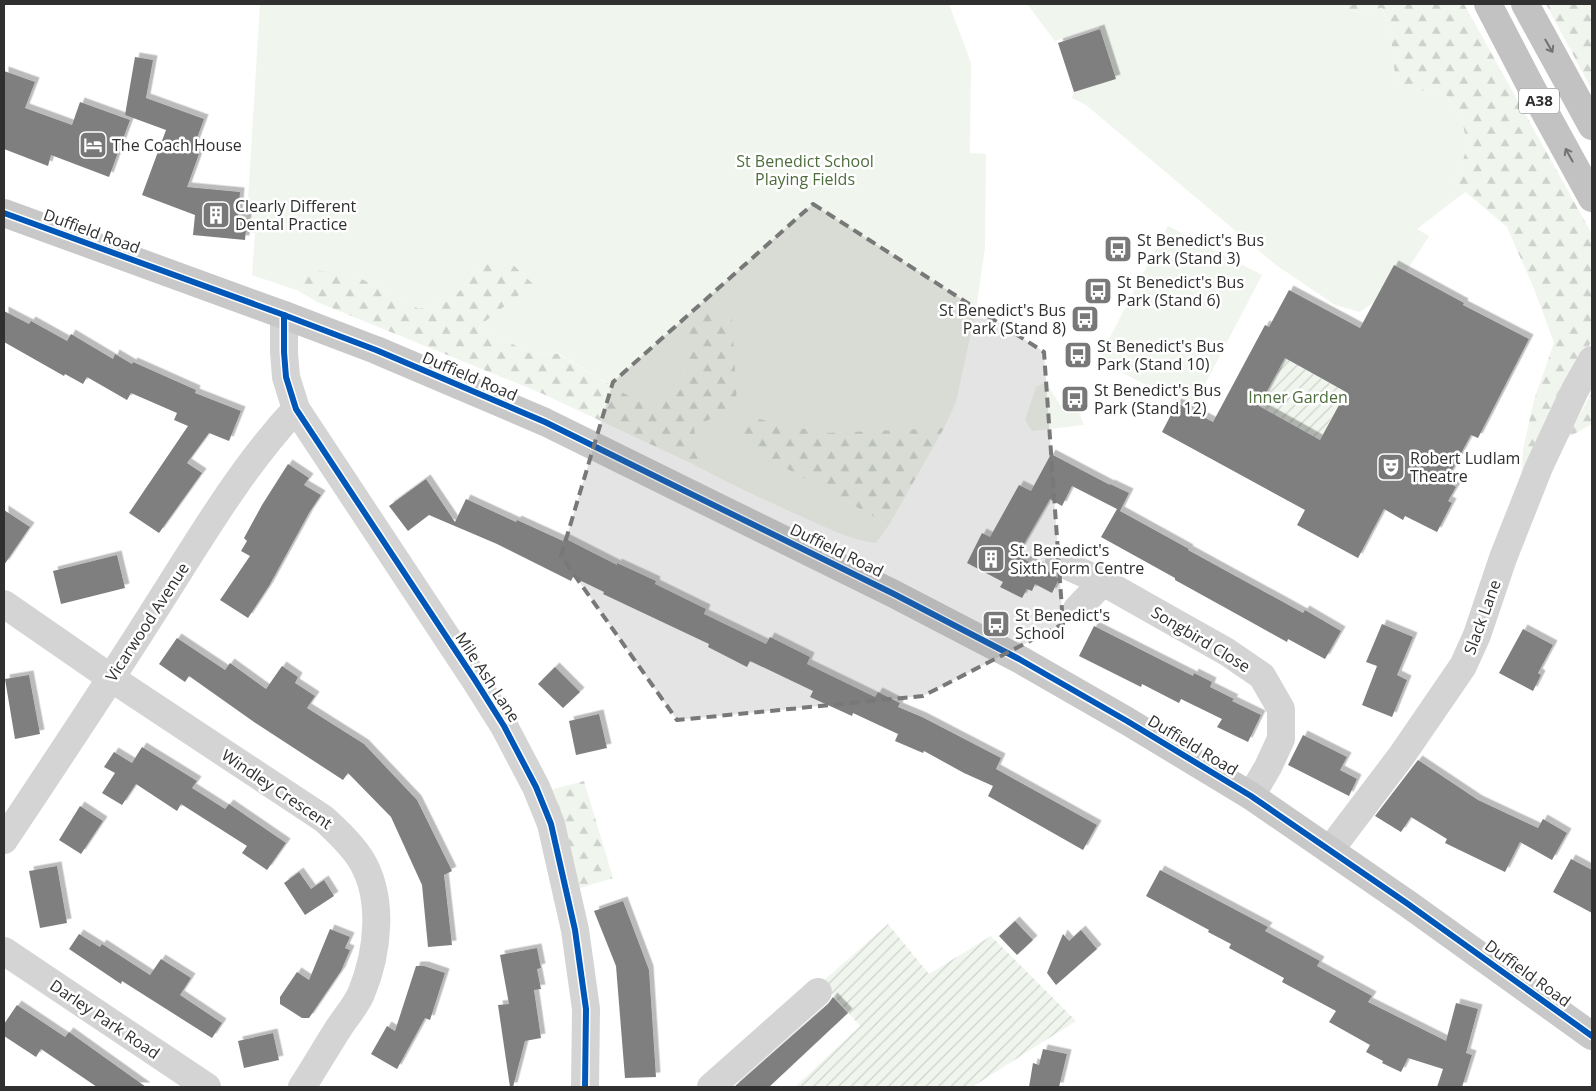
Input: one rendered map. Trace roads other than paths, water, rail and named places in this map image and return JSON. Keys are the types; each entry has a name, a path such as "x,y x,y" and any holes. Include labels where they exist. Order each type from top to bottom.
{"highway":[{"name":"A38","path":"1488,4 1592,198"},
{"name":"A38","path":"1525,4 1592,126"}],"main road":[{"name":"Duffield Road","path":"4,214 376,350 545,422 894,594 1019,659 1127,721 1251,796 1592,1036"}],"street":[{"name":"Mile Ash Lane","path":"284,315 286,377 296,409 504,726 536,786 551,824 575,930 586,1009 584,1087"},
{"name":"Slack Lane","path":"1330,850 1402,755 1463,666 1477,635 1503,558 1538,467 1575,390 1592,360"},
{"name":"Vicarwood Avenue","path":"4,840 111,678 209,524 252,461 272,435 296,409"},
{"name":"Songbird Close","path":"1059,562 1102,582 1227,652 1262,676 1281,709 1281,739 1268,767 1251,796"},
{"path":"1077,609 1102,582"},
{"name":"Windley Crescent","path":"4,604 111,678 324,819 343,836 360,858 369,878 376,903 372,963 360,995 302,1087"},
{"name":"Darley Park Road","path":"4,951 207,1087"},
{"path":"711,1087 818,992"}],"place":[{"name":"The Coach House","path":"93,145"},
{"name":"Clearly Different Dental Practice","path":"216,215"},
{"name":"St Benedict's Bus Park (Stand 3)","path":"1118,249"},
{"name":"St Benedict's Bus Park (Stand 6)","path":"1098,291"},
{"name":"St Benedict's Bus Park (Stand 8)","path":"1085,319"},
{"name":"St Benedict's Bus Park (Stand 10)","path":"1078,355"},
{"name":"St Benedict's Bus Park (Stand 12)","path":"1075,399"},
{"name":"Robert Ludlam Theatre","path":"1391,467"},
{"name":"St. Benedict's Sixth Form Centre","path":"991,559"},
{"name":"St Benedict's School","path":"996,624"}],"park label":[{"name":"St Benedict School Playing Fields","path":"805,170"},
{"name":"Inner Garden","path":"1298,397"}]}
